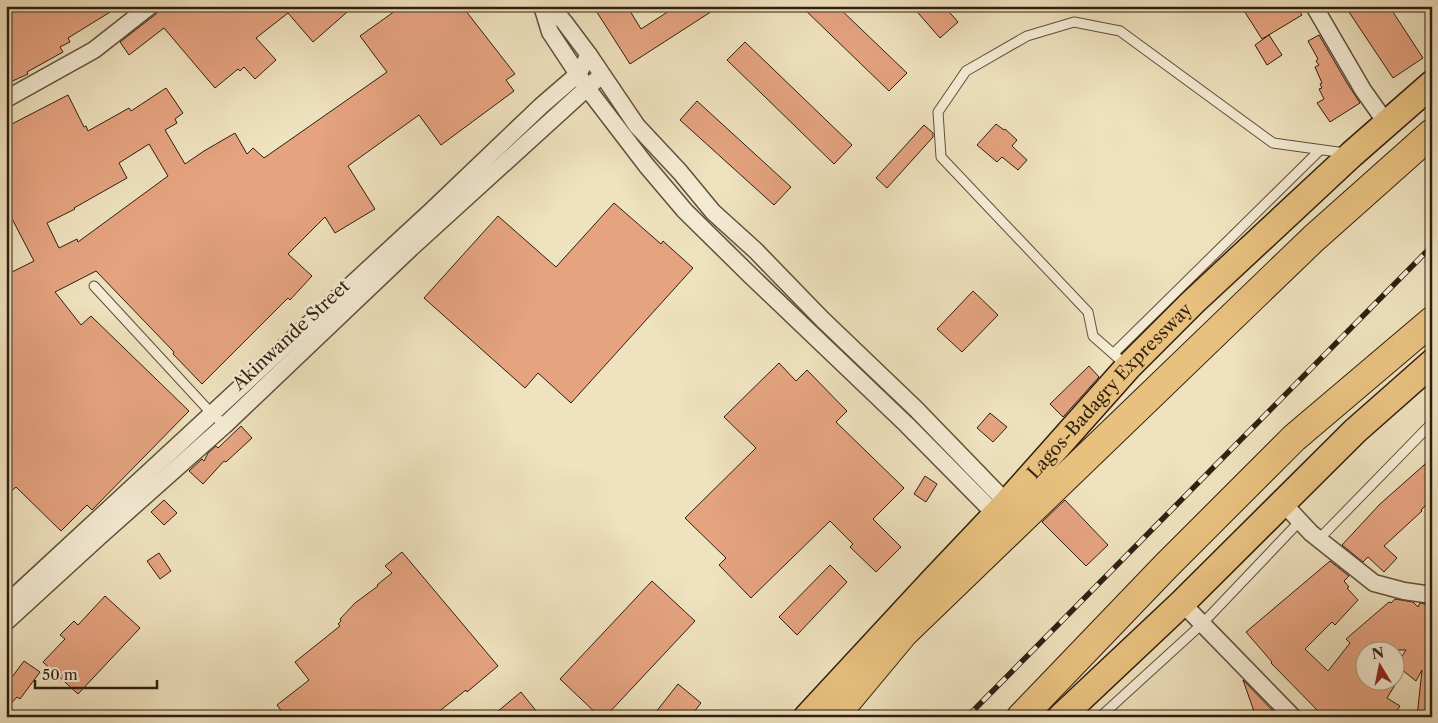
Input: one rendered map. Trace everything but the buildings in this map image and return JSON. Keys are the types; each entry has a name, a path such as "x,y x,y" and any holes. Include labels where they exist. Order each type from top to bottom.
{"highway":[{"name":"Lagos-Badagry Expressway","path":"834,717 904,633 1313,239 1432,133"},
{"path":"1021,717 1166,565 1294,438 1432,321"}],"main road":[{"name":"Lagos-Badagry Expressway","path":"807,717 1002,509 1121,360 1192,303 1352,154 1432,84"},
{"path":"1061,717 1182,603 1291,511 1355,431 1432,363"}],"street":[{"path":"6,99 94,50 150,6"},
{"path":"542,6 550,32 582,81 646,165 685,211 907,425 1002,509"},
{"path":"551,6 589,55 637,126 680,172 713,212 756,250 822,319 916,409 1002,509"},
{"path":"1314,6 1363,90 1387,124"},
{"name":"Akinwande Street","path":"6,622 225,425 411,248 582,81 589,55"},
{"name":"Akinwande Street","path":"6,604 432,211 542,106 582,81 602,75"},
{"path":"1291,511 1319,539 1374,583 1404,591 1432,594"},
{"path":"1182,603 1293,717"}],"lane":[{"path":"1320,150 1121,360 1093,336 1088,312 941,157 938,112 966,71 1026,36 1074,22 1120,31 1273,143 1352,154"},
{"path":"94,286 212,414 225,425"},
{"path":"1319,539 1432,423"},
{"path":"1100,717 1202,624 1291,511"}],"railway":[{"path":"967,717 1432,246"}]}
